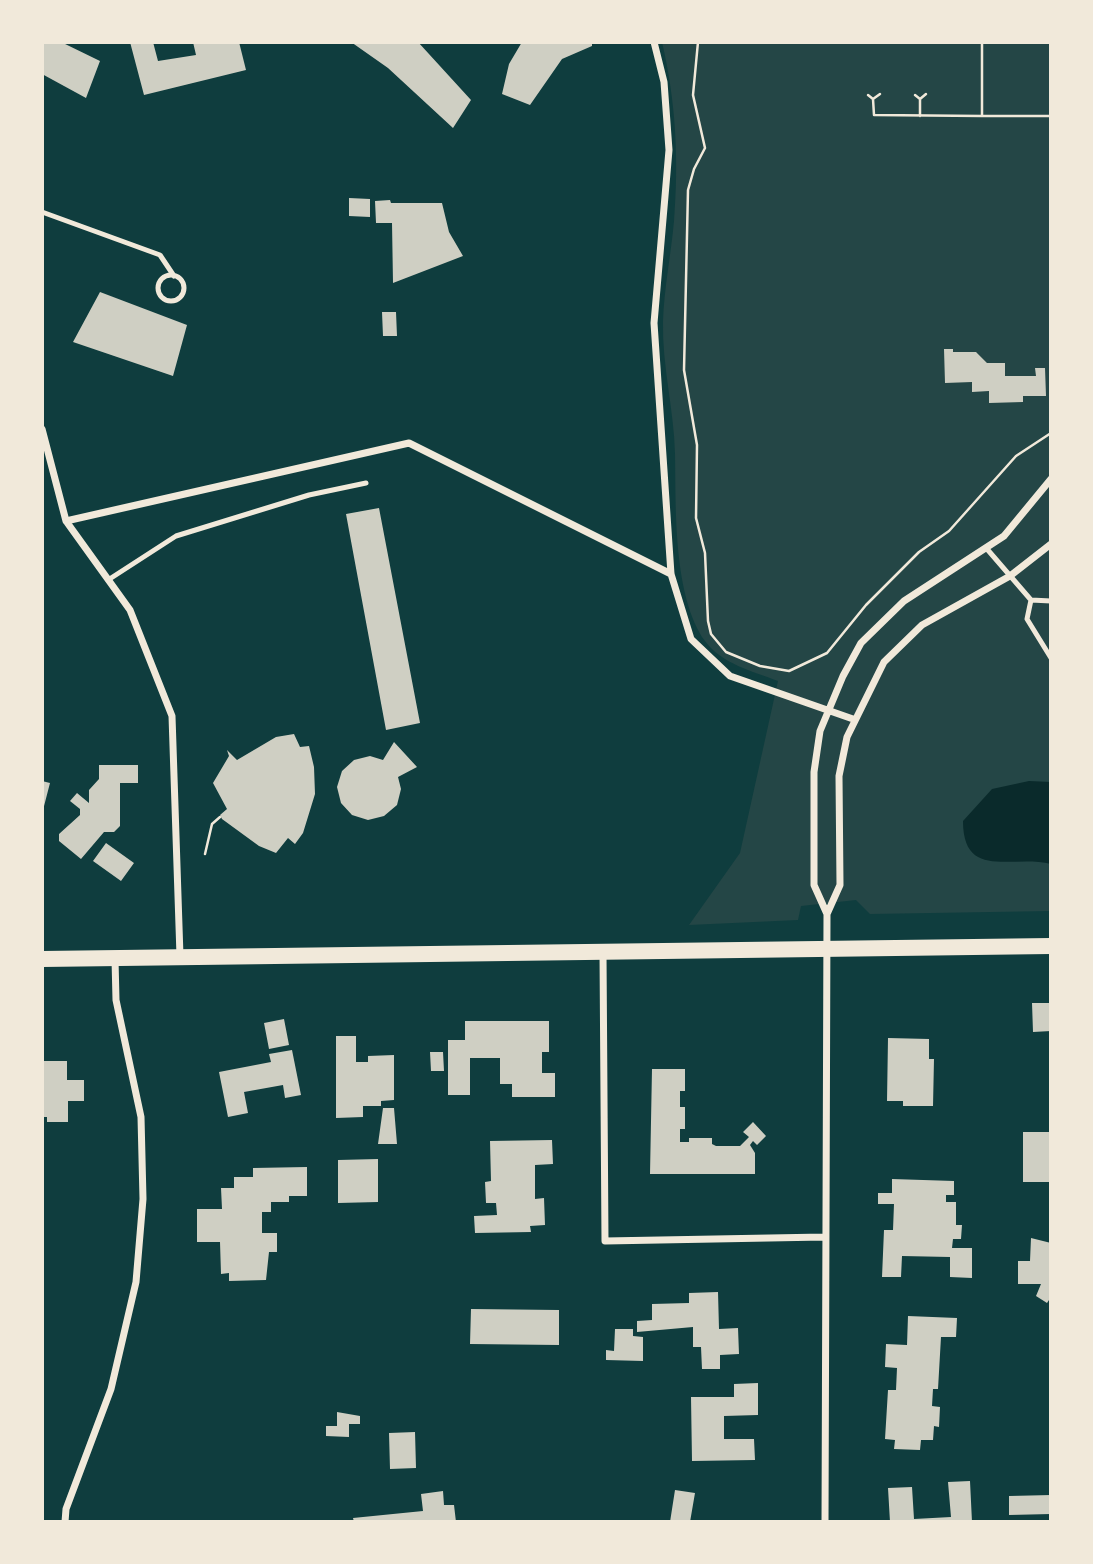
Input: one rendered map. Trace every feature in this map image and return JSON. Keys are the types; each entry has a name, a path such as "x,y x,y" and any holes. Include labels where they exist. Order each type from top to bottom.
{"main road":[{"path":"42,959 1051,946"}],"street":[{"path":"654,42 664,82 669,150 654,323 671,574 691,639 730,676 853,719"},
{"path":"42,429 66,521 130,610 172,716 180,957"},
{"path":"66,521 409,443 671,574"},
{"path":"825,1522 827,914 814,885 813,825 814,772 820,731 861,643 904,601 1004,536 1051,479"},
{"path":"827,914 840,885 839,776 853,719 884,662 922,625 1010,576 1051,544"},
{"path":"603,952 605,1241 824,1237"},
{"path":"65,1522 66,1509 111,1389 134,1297 137,1268 143,1199 141,1117 116,1000 115,958"}],"lane":[{"path":"42,212 160,254 174,276 181,280 184,291 176,300 167,301 160,295 158,287 162,279 174,276"},
{"path":"108,580 176,536 309,495 366,483"},
{"path":"987,549 1031,600 1051,601"},
{"path":"1031,600 1027,619 1051,658"}],"path":[{"path":"698,42 692,95 705,148 694,169 688,190 683,349 697,445 696,518 705,553 708,621 710,634 718,644 743,660 775,671 789,671 815,661 827,653 866,604 919,552 949,531 1016,456 1051,433"},
{"path":"982,42 982,116"},
{"path":"873,99 880,94"},
{"path":"920,99 926,94"},
{"path":"868,95 873,99 874,115 1051,116"},
{"path":"915,95 920,99"},
{"path":"920,99 920,116"},
{"path":"205,854 212,824 220,817"}],"shaded area":[{"path":"662,42 1051,42 1051,911 870,914 856,900 801,906 798,920 689,925 740,853 778,681 738,666 712,649 695,622 682,576 676,525 674,438 663,338 674,221 676,153 673,109"},
{"path":"1029,781 1051,782 1051,864 993,861 971,852 965,840 963,821 992,789"}],"building":[{"path":"42,42 61,42 100,61 86,98 42,74"},
{"path":"130,42 153,42 158,61 196,55 193,42 239,42 246,70 144,95"},
{"path":"351,42 418,42 471,100 453,128 388,68"},
{"path":"522,42 592,42 592,46 562,59 530,105 502,94 509,64"},
{"path":"349,198 370,199 370,217 349,216"},
{"path":"390,200 391,203 442,203 449,232 463,256 393,283 392,223 376,223 375,201"},
{"path":"100,292 187,325 173,376 73,342"},
{"path":"382,312 396,312 397,336 383,336"},
{"path":"944,349 953,349 953,352 976,352 987,363 1005,363 1005,376 1036,376 1035,368 1045,368 1046,396 1023,396 1023,402 989,403 989,391 972,392 972,382 945,383"},
{"path":"379,508 420,723 386,730 346,514"},
{"path":"294,734 300,747 309,746 314,767 315,794 303,833 295,844 288,838 276,853 259,846 222,819 220,815 227,809 213,783 229,756 227,750 237,760 276,737"},
{"path":"394,742 417,767 398,777 401,789 397,805 384,816 368,820 352,815 341,803 337,787 342,771 354,760 370,756 383,760"},
{"path":"99,765 138,765 138,783 120,783 120,826 114,832 104,832 81,859 59,841 59,834 80,815 80,809 70,801 77,793 89,803 89,790 99,779"},
{"path":"42,781 50,783 43,810 42,810"},
{"path":"106,843 134,863 121,881 93,861"},
{"path":"1032,1003 1051,1003 1051,1031 1033,1032"},
{"path":"284,1019 289,1045 269,1049 264,1023"},
{"path":"465,1021 549,1021 549,1052 542,1052 542,1073 555,1073 555,1097 512,1097 512,1084 500,1084 500,1058 470,1058 470,1095 448,1095 448,1040 465,1040"},
{"path":"336,1036 356,1036 356,1062 368,1062 368,1056 394,1055 394,1100 381,1101 381,1106 363,1106 363,1117 336,1118"},
{"path":"888,1038 929,1039 929,1059 934,1059 933,1106 903,1106 903,1101 887,1101"},
{"path":"292,1050 301,1095 285,1098 283,1085 244,1092 248,1113 228,1117 219,1072 271,1062 269,1054"},
{"path":"430,1052 443,1052 444,1071 431,1071"},
{"path":"42,1061 67,1061 67,1080 84,1080 84,1101 68,1101 68,1122 47,1122 47,1117 42,1117"},
{"path":"652,1069 685,1069 685,1091 680,1091 680,1107 685,1107 685,1129 680,1129 680,1142 689,1142 689,1138 712,1138 712,1144 716,1146 740,1146 749,1137 743,1132 753,1122 766,1136 757,1145 753,1141 750,1145 755,1153 755,1174 650,1174"},
{"path":"383,1108 394,1108 397,1144 378,1144"},
{"path":"1023,1132 1051,1132 1051,1182 1023,1182"},
{"path":"552,1140 553,1164 535,1165 535,1199 544,1198 545,1225 530,1226 531,1232 475,1233 474,1216 497,1215 496,1203 486,1203 485,1182 491,1181 490,1141"},
{"path":"378,1159 378,1202 338,1203 338,1160"},
{"path":"307,1167 307,1196 289,1196 289,1202 271,1202 271,1212 262,1212 262,1233 277,1233 277,1252 269,1252 266,1280 229,1281 229,1273 221,1274 220,1242 197,1242 197,1209 222,1209 221,1188 234,1188 234,1177 253,1177 253,1168"},
{"path":"892,1179 954,1181 954,1195 946,1195 946,1202 956,1202 956,1225 962,1225 961,1239 953,1239 952,1248 972,1248 972,1278 950,1277 950,1257 902,1256 901,1277 882,1277 884,1230 893,1230 894,1204 878,1204 878,1193 892,1193"},
{"path":"1031,1238 1051,1243 1051,1297 1047,1303 1036,1296 1041,1284 1018,1284 1018,1261 1030,1261"},
{"path":"718,1292 719,1329 738,1328 739,1354 720,1355 720,1369 702,1369 701,1347 693,1347 693,1327 637,1332 637,1321 652,1320 652,1304 689,1303 689,1293"},
{"path":"471,1309 559,1310 559,1345 470,1344"},
{"path":"908,1316 957,1318 956,1337 941,1337 938,1389 933,1389 932,1406 940,1407 939,1427 934,1426 933,1440 921,1440 920,1450 894,1449 895,1440 885,1439 888,1390 896,1390 897,1368 885,1367 886,1344 907,1345"},
{"path":"615,1329 633,1329 633,1336 643,1337 643,1361 606,1360 606,1350 614,1351"},
{"path":"758,1383 758,1415 724,1416 724,1439 754,1439 755,1460 692,1461 691,1397 734,1397 734,1384"},
{"path":"337,1412 360,1416 360,1424 349,1424 349,1437 326,1436 326,1426 337,1426"},
{"path":"415,1432 416,1468 390,1469 389,1433"},
{"path":"970,1481 972,1522 890,1522 888,1488 912,1487 914,1519 951,1517 948,1482"},
{"path":"675,1490 695,1493 690,1522 670,1522"},
{"path":"443,1491 444,1505 454,1505 456,1522 354,1522 353,1518 423,1511 421,1494"},
{"path":"1051,1495 1051,1514 1009,1515 1009,1496"}]}
